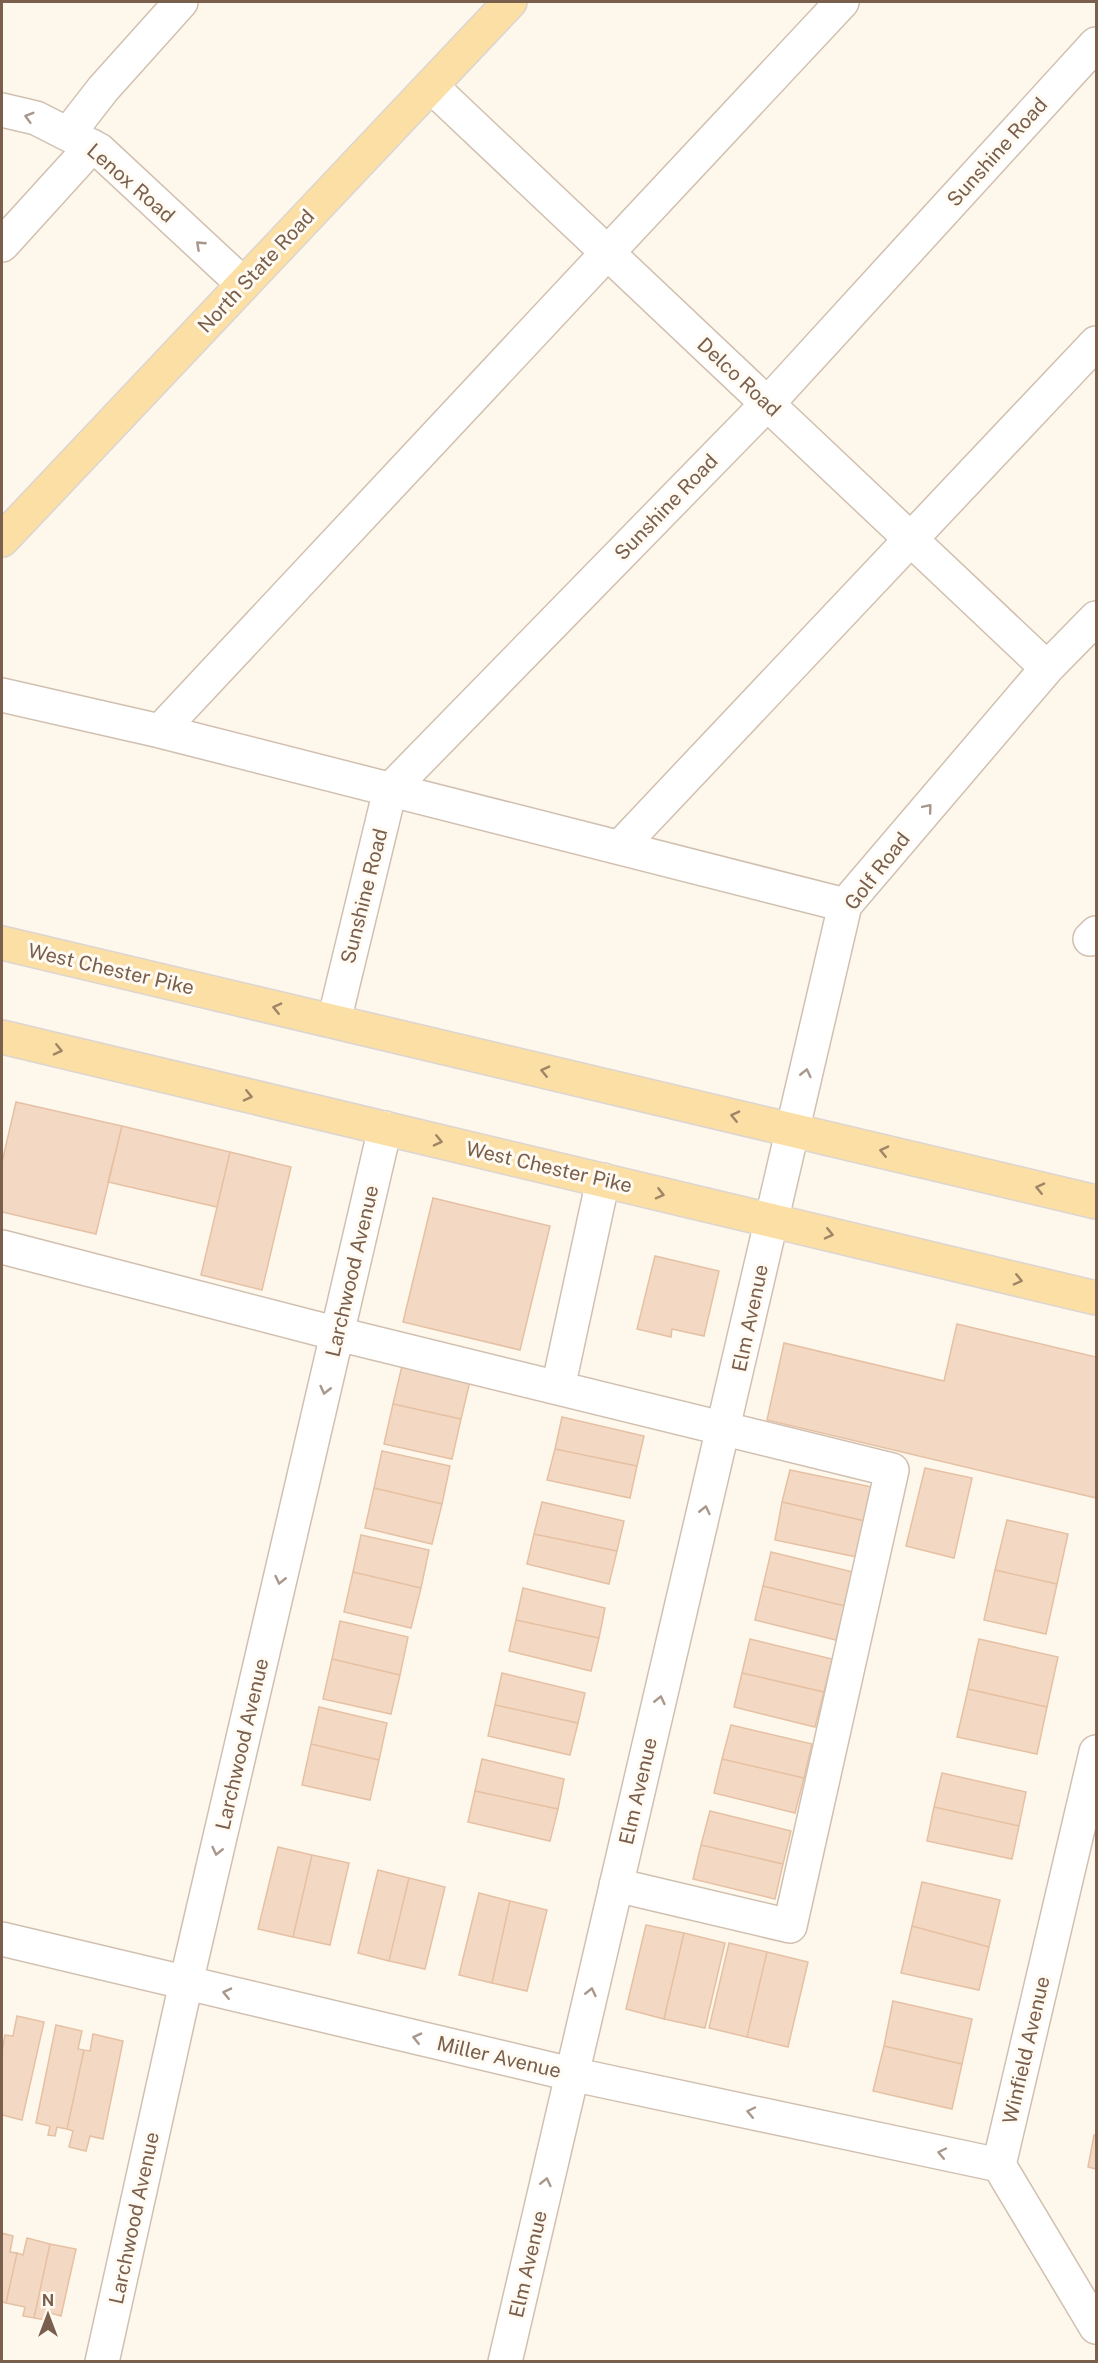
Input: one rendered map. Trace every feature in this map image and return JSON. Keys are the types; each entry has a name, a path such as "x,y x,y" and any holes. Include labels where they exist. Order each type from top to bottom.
{"main road":[{"name":"North State Road","path":"2,540 510,2"},
{"name":"West Chester Pike","path":"2,943 1096,1202"},
{"name":"West Chester Pike","path":"2,1037 1096,1298"}],"street":[{"path":"2,245 80,140 103,89 181,2"},
{"path":"160,731 842,2"},
{"name":"Sunshine Road","path":"334,1022 390,790 768,403 1096,44"},
{"name":"Delco Road","path":"431,86 1047,668"},
{"name":"Lenox Road","path":"2,110 36,118 80,140 243,284"},
{"path":"620,847 1096,344"},
{"name":"Golf Road","path":"772,1221 845,905 1047,668 1096,618"},
{"path":"2,694 160,731 845,905"},
{"name":"Larchwood Avenue","path":"102,2361 186,1983 385,1128"},
{"path":"558,1388 603,1180"},
{"name":"Elm Avenue","path":"506,2361 571,2074 772,1221"},
{"path":"2,1247 338,1334 892,1470 790,1926 616,1885"},
{"name":"Winfield Avenue","path":"999,2165 1096,1752"},
{"name":"Miller Avenue","path":"2,1939 571,2074 999,2165"},
{"path":"999,2165 1096,2327"}],"building":[{"path":"16,1102 122,1126 96,1234 2,1212 2,1162"},
{"path":"122,1126 230,1152 217,1207 108,1182"},
{"path":"230,1152 291,1167 262,1290 201,1275"},
{"path":"433,1198 550,1226 520,1350 403,1322"},
{"path":"655,1256 719,1271 704,1336 672,1329 671,1337 637,1329"},
{"path":"957,1324 1096,1357 1096,1498 767,1420 784,1343 944,1381"},
{"path":"402,1366 470,1381 461,1419 393,1404"},
{"path":"393,1404 461,1419 452,1459 384,1444"},
{"path":"562,1417 644,1436 637,1466 555,1449"},
{"path":"555,1449 637,1466 630,1498 547,1480"},
{"path":"382,1451 450,1466 442,1504 374,1488"},
{"path":"925,1468 972,1478 954,1558 906,1546"},
{"path":"790,1470 872,1487 865,1521 782,1502"},
{"path":"374,1488 442,1504 432,1544 365,1528"},
{"path":"542,1502 624,1521 617,1551 534,1534"},
{"path":"782,1502 865,1521 857,1557 775,1540"},
{"path":"1007,1520 1068,1534 1057,1584 995,1570"},
{"path":"534,1534 617,1551 609,1584 527,1564"},
{"path":"361,1535 429,1550 421,1588 353,1572"},
{"path":"771,1552 853,1572 845,1606 763,1586"},
{"path":"995,1570 1057,1584 1046,1634 984,1620"},
{"path":"353,1572 421,1588 411,1628 344,1612"},
{"path":"763,1586 845,1606 836,1640 755,1620"},
{"path":"523,1588 605,1608 599,1638 516,1620"},
{"path":"516,1620 599,1638 591,1671 509,1651"},
{"path":"340,1621 408,1637 400,1675 332,1659"},
{"path":"750,1639 832,1659 824,1692 742,1673"},
{"path":"979,1639 1058,1657 1047,1707 968,1689"},
{"path":"332,1659 400,1675 391,1714 323,1699"},
{"path":"502,1673 585,1693 578,1723 495,1705"},
{"path":"742,1673 824,1692 815,1727 734,1707"},
{"path":"968,1689 1047,1707 1037,1754 957,1737"},
{"path":"495,1705 578,1723 570,1755 488,1736"},
{"path":"319,1707 387,1723 379,1760 311,1744"},
{"path":"731,1725 812,1744 804,1778 722,1759"},
{"path":"311,1744 379,1760 370,1800 302,1785"},
{"path":"482,1759 564,1779 558,1809 475,1791"},
{"path":"722,1759 804,1778 795,1813 714,1793"},
{"path":"942,1773 1026,1792 1019,1826 934,1807"},
{"path":"475,1791 558,1809 550,1841 468,1822"},
{"path":"934,1807 1019,1826 1012,1859 927,1841"},
{"path":"710,1811 791,1831 783,1864 701,1845"},
{"path":"701,1845 783,1864 775,1899 693,1879"},
{"path":"278,1847 312,1855 293,1937 258,1929"},
{"path":"312,1855 349,1863 330,1945 293,1937"},
{"path":"378,1870 409,1878 389,1961 358,1953"},
{"path":"409,1878 445,1887 425,1969 389,1961"},
{"path":"922,1882 1000,1900 989,1947 912,1926"},
{"path":"479,1893 510,1901 492,1983 459,1975"},
{"path":"510,1901 547,1910 527,1991 492,1983"},
{"path":"646,1925 684,1933 664,2019 626,2009"},
{"path":"912,1926 989,1947 979,1990 901,1973"},
{"path":"684,1933 725,1943 705,2028 664,2019"},
{"path":"729,1943 767,1952 747,2037 709,2028"},
{"path":"767,1952 808,1962 788,2047 747,2037"},
{"path":"893,2001 972,2019 962,2064 884,2046"},
{"path":"17,2016 44,2022 22,2120 2,2115 2,2052 5,2035 13,2036"},
{"path":"56,2025 82,2031 78,2049 84,2050 67,2129 57,2127 55,2136 48,2135 50,2126 36,2123"},
{"path":"93,2034 123,2041 103,2139 90,2136 86,2151 69,2147 73,2131 67,2129 84,2050 90,2051"},
{"path":"884,2046 962,2064 952,2109 873,2091"},
{"path":"1094,2135 1096,2136 1096,2169 1088,2167"},
{"path":"2,2233 13,2236 10,2252 17,2253 6,2303 2,2302"},
{"path":"27,2238 50,2244 34,2318 23,2316 25,2307 6,2303 17,2253 23,2255"},
{"path":"50,2244 76,2249 61,2316 47,2312 45,2320 34,2318"}]}
